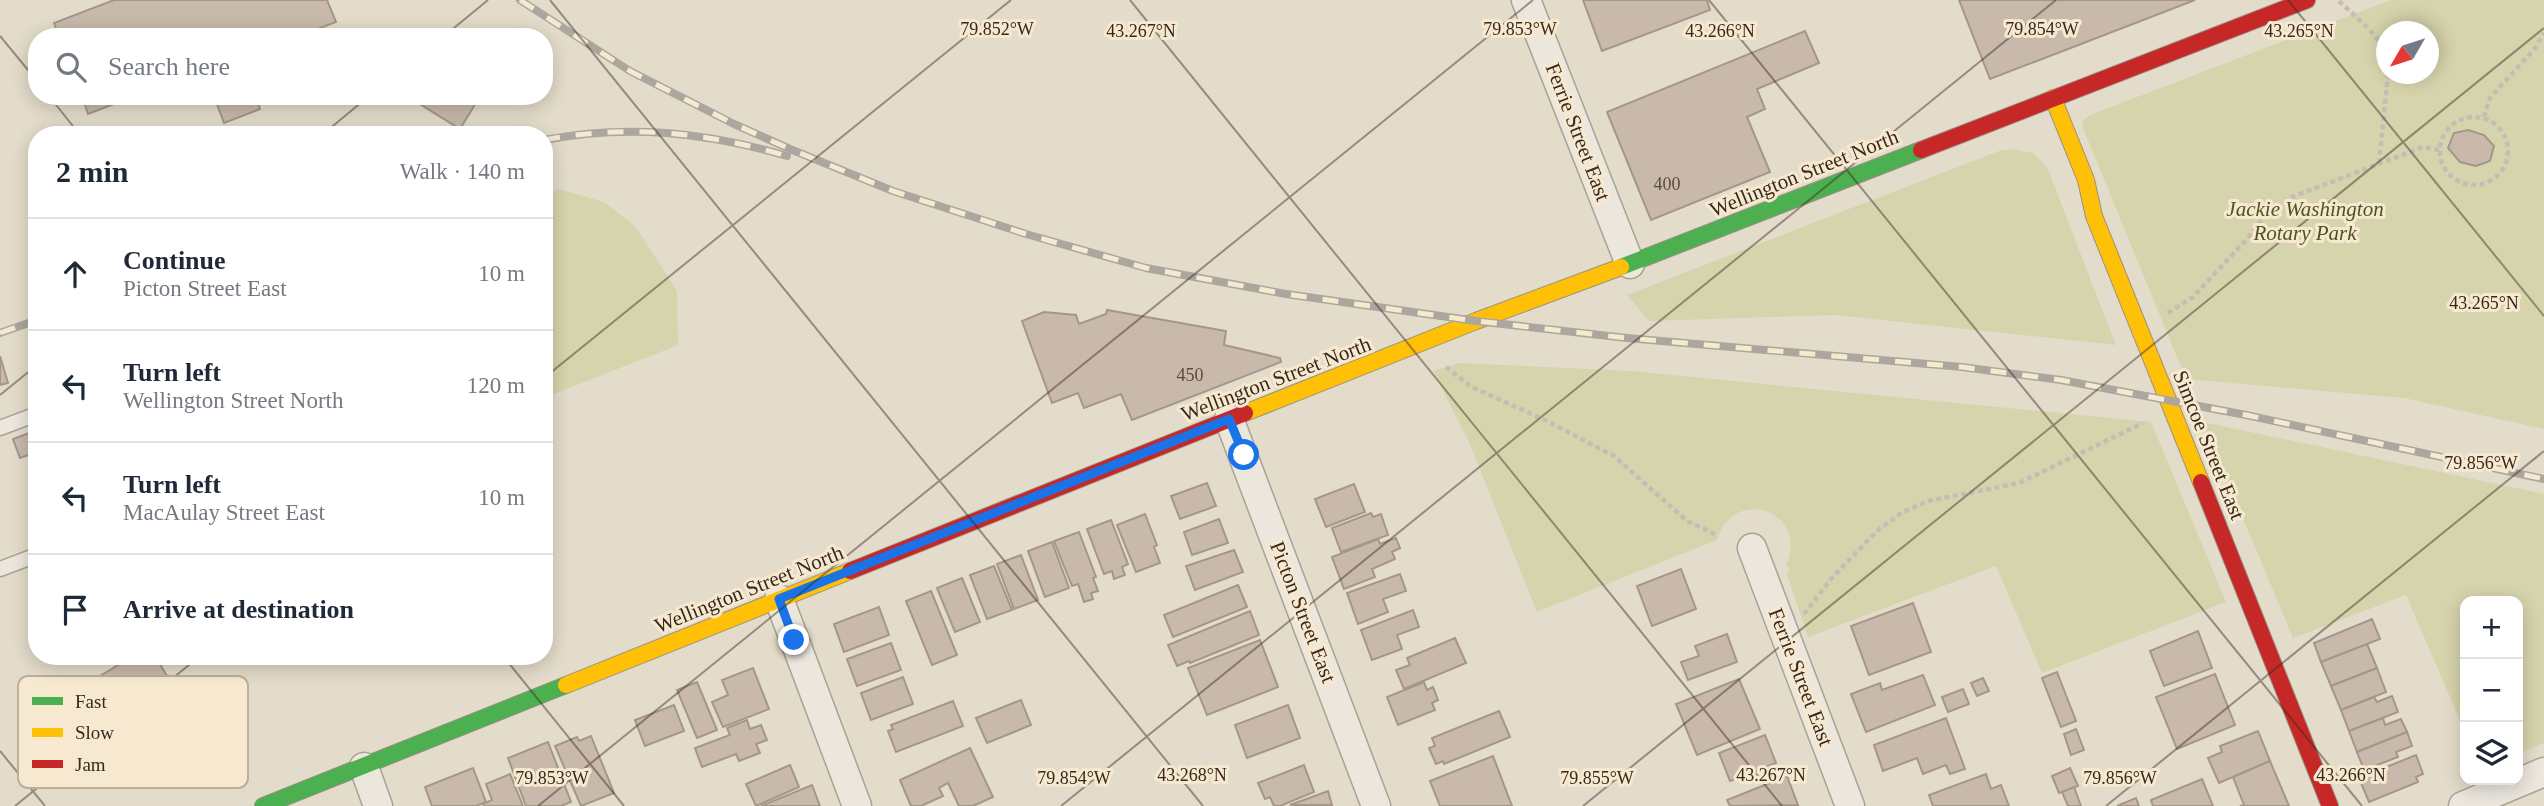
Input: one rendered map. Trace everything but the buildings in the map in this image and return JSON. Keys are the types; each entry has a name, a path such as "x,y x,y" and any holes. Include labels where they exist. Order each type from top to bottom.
{"main road":[{"name":"Wellington Street North","path":"263,806 1476,321 1630,264 2307,0"},
{"name":"Simcoe Street East","path":"2053,98 2086,180 2094,216 2330,806"}],"street":[{"name":"Ferrie Street East","path":"1527,0 1630,264"},
{"name":"Picton Street East","path":"1229,419 1376,806"},
{"name":"Ferrie Street East","path":"1752,548 1850,806"},
{"path":"779,599 857,806"},
{"path":"364,767 379,806"},
{"path":"2463,806 2544,772"}],"lane":[{"path":"0,428 28,417"},
{"path":"0,569 28,558"}],"path":[{"path":"2338,0 2376,38"},
{"path":"2484,117 2490,98 2536,47 2544,32"},
{"path":"2379,163 2387,84"},
{"path":"2473,116 2484,117 2502,130 2507,141 2507,162 2494,179 2484,184 2462,183 2445,170 2439,150 2441,139 2453,122 2473,116"},
{"path":"2140,326 2179,308 2193,297 2247,239 2265,215 2292,197 2423,147 2439,150"},
{"path":"1443,365 1470,386 1549,422 1614,456 1686,521 1717,535"},
{"path":"1799,620 1831,579 1878,530 1903,512 1928,501 2019,483 2154,418"}],"green space":[{"name":"Jackie Washington Rotary Park","path":"2391,0 2544,0 2544,429 2404,398 2186,379 2082,121 2090,115"},
{"path":"2011,149 2033,153 2047,167 2116,345 1835,315 1649,321 1627,295 1999,151"},
{"path":"559,189 604,202 636,227 677,291 678,345 553,394 553,191"},
{"path":"1459,363 1631,371 2151,422 2226,602 2042,673 1996,566 1808,637 1787,574 1790,569 1786,565 1791,546 1788,531 1779,519 1767,512 1753,509 1738,513 1726,523 1717,540 1537,612 1469,442 1433,371"},
{"path":"2203,422 2544,494 2544,743 2523,753 2523,596 2460,596 2460,720 2406,595 2293,638"}],"railway":[{"path":"520,0 630,71 790,149 893,191 1026,234 1146,268 1286,294 1476,321 1627,338 1962,367 2061,380 2246,415 2544,479"},
{"path":"553,139 606,132 666,133 726,141 787,156"},
{"path":"0,333 28,323"}],"traffic: fast":[{"path":"1621,267 1921,150"},
{"path":"263,806 566,685"}],"traffic: slow":[{"path":"2053,98 2086,180 2094,216 2201,482"},
{"path":"1245,413 1476,321 1621,267"},
{"path":"566,685 850,571"}],"traffic: jam":[{"path":"1921,150 2307,0"},
{"path":"850,571 1245,413"},
{"path":"2201,482 2330,806"}],"route":[{"path":"794,640 779,599 1229,419 1244,455"}]}
